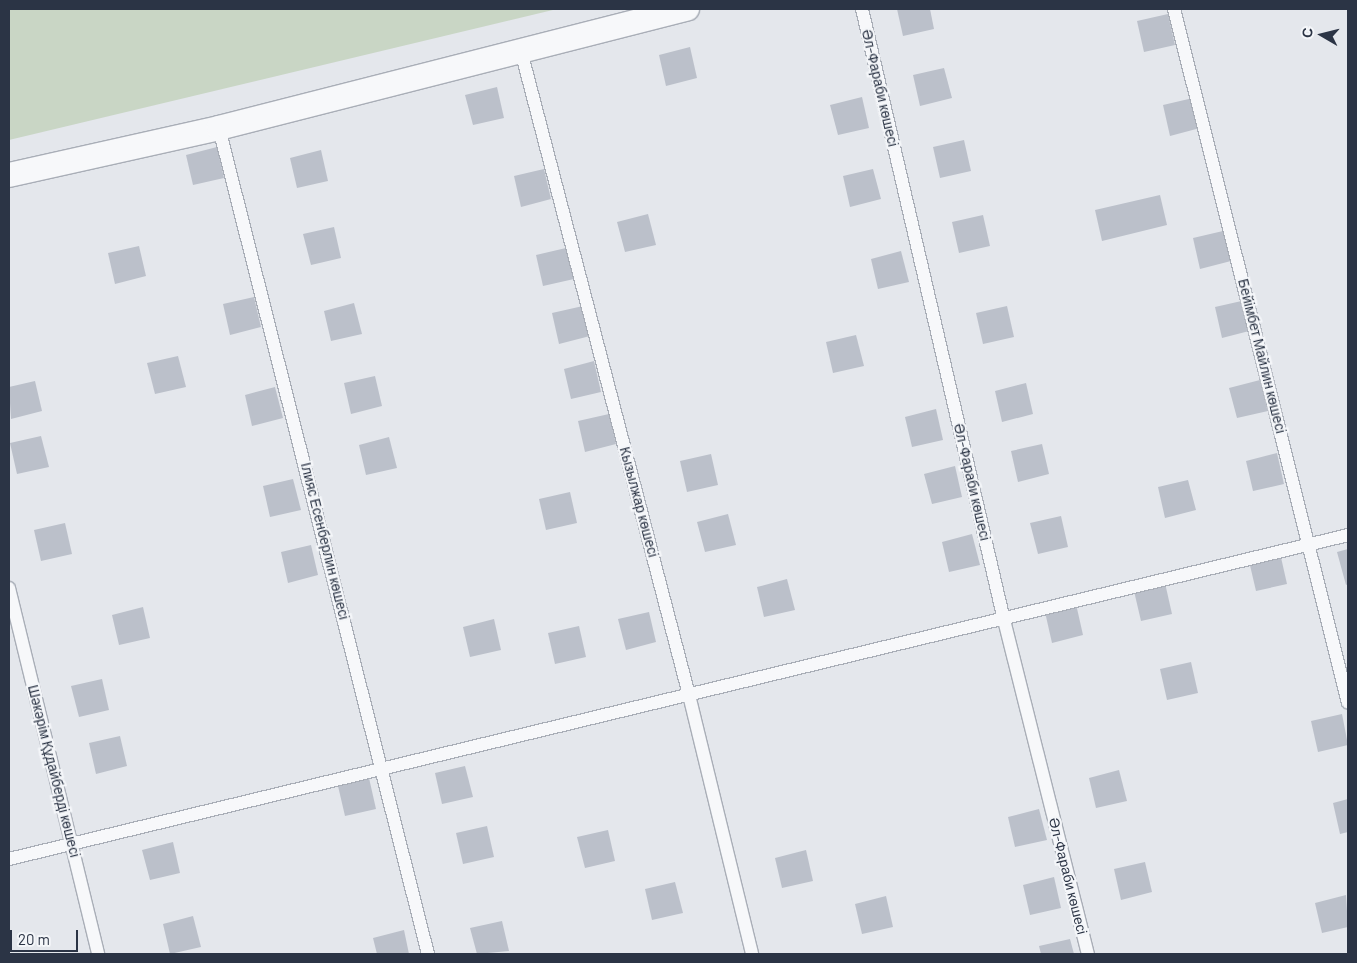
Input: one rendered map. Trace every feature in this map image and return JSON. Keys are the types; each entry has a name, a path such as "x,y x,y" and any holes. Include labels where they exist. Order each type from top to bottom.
{"street":[{"path":"9,176 219,128 687,9"}],"lane":[{"name":"Әл-Фараби көшесі","path":"862,9 1003,616 1088,954"},
{"name":"Бейімбет Майлин көшесі","path":"1174,9 1310,544 1348,704"},
{"name":"Кызылжар көшесі","path":"521,51 690,695 752,954"},
{"name":"Ілияс Есенберлин көшесі","path":"219,128 383,769 428,954"},
{"path":"9,859 690,695 1003,616 1348,535"},
{"name":"Шәкәрім Құдайберді көшесі","path":"9,588 98,954"}],"green space":[{"path":"9,9 557,9 9,140"}],"building":[{"path":"897,9 930,9 934,29 903,36"},
{"path":"1168,14 1175,45 1144,52 1137,21"},
{"path":"690,47 697,78 666,86 659,55"},
{"path":"944,68 952,98 920,106 913,75"},
{"path":"497,87 504,118 473,125 465,95"},
{"path":"862,97 869,128 838,135 830,105"},
{"path":"1193,98 1200,128 1170,136 1163,105"},
{"path":"964,140 971,171 940,178 933,147"},
{"path":"217,147 224,178 193,185 186,155"},
{"path":"321,150 328,181 297,188 290,158"},
{"path":"544,169 551,199 521,207 514,176"},
{"path":"873,169 881,199 850,207 843,176"},
{"path":"1160,195 1167,225 1102,241 1095,210"},
{"path":"648,214 656,245 625,252 617,222"},
{"path":"983,215 990,246 959,253 952,222"},
{"path":"334,227 341,258 311,265 303,234"},
{"path":"1223,231 1231,261 1200,269 1193,238"},
{"path":"139,246 146,276 115,284 108,253"},
{"path":"566,248 574,279 543,286 536,255"},
{"path":"901,251 909,282 878,289 871,259"},
{"path":"254,297 261,327 230,335 223,304"},
{"path":"1246,300 1253,330 1222,338 1215,307"},
{"path":"354,303 362,334 331,341 324,311"},
{"path":"583,306 590,336 559,344 552,313"},
{"path":"1007,306 1014,337 983,344 976,313"},
{"path":"856,335 864,366 833,373 826,342"},
{"path":"178,356 186,387 155,394 147,363"},
{"path":"594,361 601,392 571,399 564,369"},
{"path":"375,376 382,406 351,414 344,383"},
{"path":"1260,380 1268,411 1237,418 1229,388"},
{"path":"35,381 42,411 11,419 9,387"},
{"path":"1026,383 1033,414 1002,422 995,391"},
{"path":"275,387 283,418 252,426 245,395"},
{"path":"936,409 943,440 912,447 905,417"},
{"path":"609,414 616,444 585,452 578,421"},
{"path":"41,436 49,467 17,474 10,443"},
{"path":"389,437 397,468 366,475 359,445"},
{"path":"1042,444 1049,474 1018,482 1011,451"},
{"path":"1277,453 1284,484 1253,491 1246,461"},
{"path":"711,454 718,485 687,492 680,461"},
{"path":"955,466 962,497 932,504 924,474"},
{"path":"293,479 301,510 270,517 263,486"},
{"path":"1188,480 1196,510 1165,518 1158,487"},
{"path":"570,492 577,523 546,530 539,499"},
{"path":"728,514 736,545 705,552 697,522"},
{"path":"1061,516 1068,547 1038,554 1030,523"},
{"path":"65,523 72,554 41,561 34,530"},
{"path":"972,534 980,565 949,572 942,542"},
{"path":"311,545 318,575 288,583 281,552"},
{"path":"1348,549 1348,584 1346,585 1337,552"},
{"path":"1280,553 1287,584 1256,591 1249,561"},
{"path":"787,579 795,610 764,617 757,587"},
{"path":"1165,583 1172,614 1141,621 1134,591"},
{"path":"1076,604 1083,635 1052,643 1045,612"},
{"path":"143,607 150,638 119,645 112,615"},
{"path":"649,612 656,642 626,650 618,619"},
{"path":"494,619 501,650 470,657 463,627"},
{"path":"579,626 586,657 555,664 548,633"},
{"path":"1191,662 1198,693 1167,700 1160,669"},
{"path":"102,679 109,710 79,717 71,686"},
{"path":"1342,714 1348,745 1318,752 1311,721"},
{"path":"120,736 127,766 96,774 89,743"},
{"path":"465,766 473,797 442,804 435,773"},
{"path":"1119,770 1127,801 1096,808 1089,778"},
{"path":"369,778 376,809 345,816 338,786"},
{"path":"1348,799 1348,832 1340,834 1333,803"},
{"path":"1039,809 1047,840 1015,847 1008,817"},
{"path":"487,826 494,857 463,864 456,833"},
{"path":"608,830 615,861 585,868 577,837"},
{"path":"173,842 180,873 150,880 142,850"},
{"path":"806,850 813,881 782,888 775,858"},
{"path":"1145,862 1152,892 1121,900 1114,869"},
{"path":"1054,877 1061,908 1030,915 1023,885"},
{"path":"675,882 683,913 652,920 645,889"},
{"path":"1346,895 1348,927 1322,933 1315,903"},
{"path":"886,896 893,927 862,934 855,904"},
{"path":"193,916 201,947 170,954 163,924"},
{"path":"502,921 509,951 477,954 470,928"},
{"path":"404,930 409,954 377,954 373,938"},
{"path":"1070,939 1074,954 1041,954 1039,946"}]}
